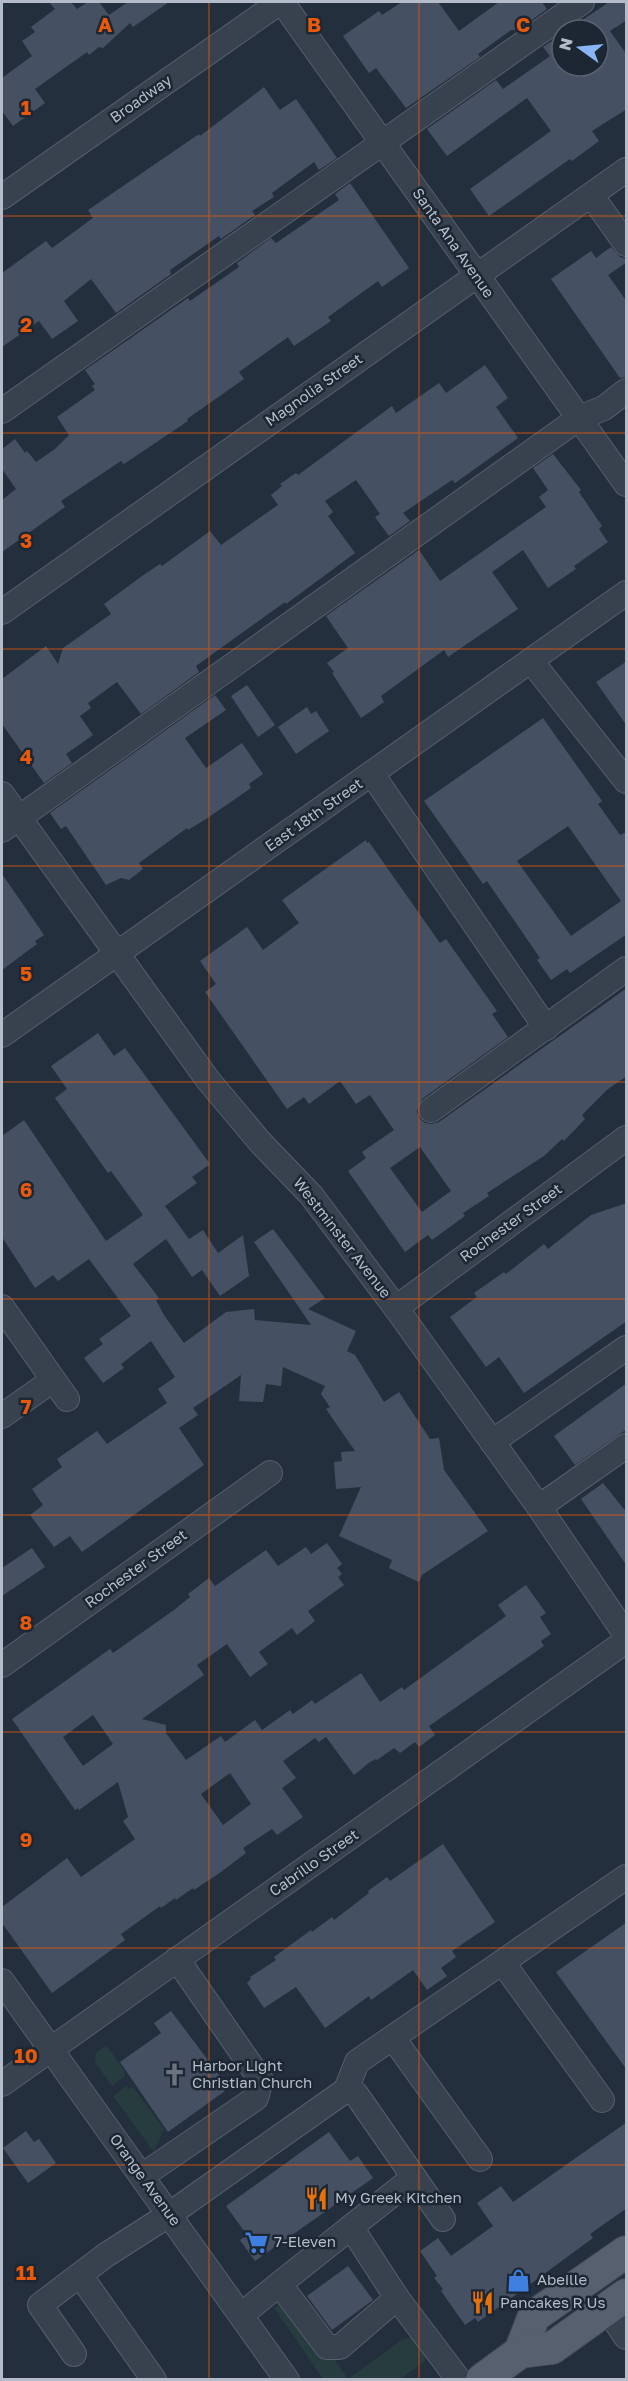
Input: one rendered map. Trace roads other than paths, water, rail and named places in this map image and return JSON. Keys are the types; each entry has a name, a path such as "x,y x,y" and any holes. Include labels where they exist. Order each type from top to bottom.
{"main road":[{"path":"520,2352 534,2316 627,2252"},
{"path":"482,2379 520,2352 552,2348 617,2302 627,2274"}],"street":[{"name":"Santa Ana Avenue","path":"281,2 627,484"},
{"name":"Broadway","path":"2,197 281,2"},
{"path":"2,411 582,2"},
{"name":"Magnolia Street","path":"2,612 627,170"},
{"path":"591,195 627,244"},
{"path":"10,824 579,418 604,408 627,391"},
{"name":"East 18th Street","path":"2,1035 627,593"},
{"path":"531,661 627,781"},
{"path":"372,774 546,1028"},
{"name":"Westminster Avenue","path":"2,794 10,824 116,955 208,1080 260,1142 311,1195 396,1308 539,1507 627,1635"},
{"path":"431,1110 627,969"},
{"name":"Rochester Street","path":"396,1308 627,1138"},
{"path":"2,1307 60,1389 2,1416"},
{"path":"492,1442 627,1348"},
{"path":"539,1507 627,1446"},
{"name":"Rochester Street","path":"2,1665 270,1473"},
{"name":"Cabrillo Street","path":"2,2084 627,1641"},
{"path":"74,2354 40,2305 106,2255 170,2214 346,2090 357,2062 627,1877"},
{"path":"142,2176 256,2098 261,2080 177,1959"},
{"path":"503,1963 602,2100"},
{"name":"Orange Avenue","path":"2,1981 287,2379"},
{"path":"393,2038 480,2159"},
{"path":"346,2090 356,2094 443,2219"},
{"path":"241,2314 414,2177"},
{"path":"351,2227 398,2298 459,2379"},
{"path":"80,2275 154,2379"},
{"path":"277,2286 287,2294 327,2347 340,2347 398,2298"},
{"path":"617,2302 627,2337"}],"place":[{"name":"Harbor Light Christian Church","path":"174,2075"},
{"name":"My Greek Kitchen","path":"317,2198"},
{"name":"7-Eleven","path":"256,2242"},
{"name":"Abeille","path":"519,2280"},
{"name":"Pancakes R Us","path":"482,2303"}]}
